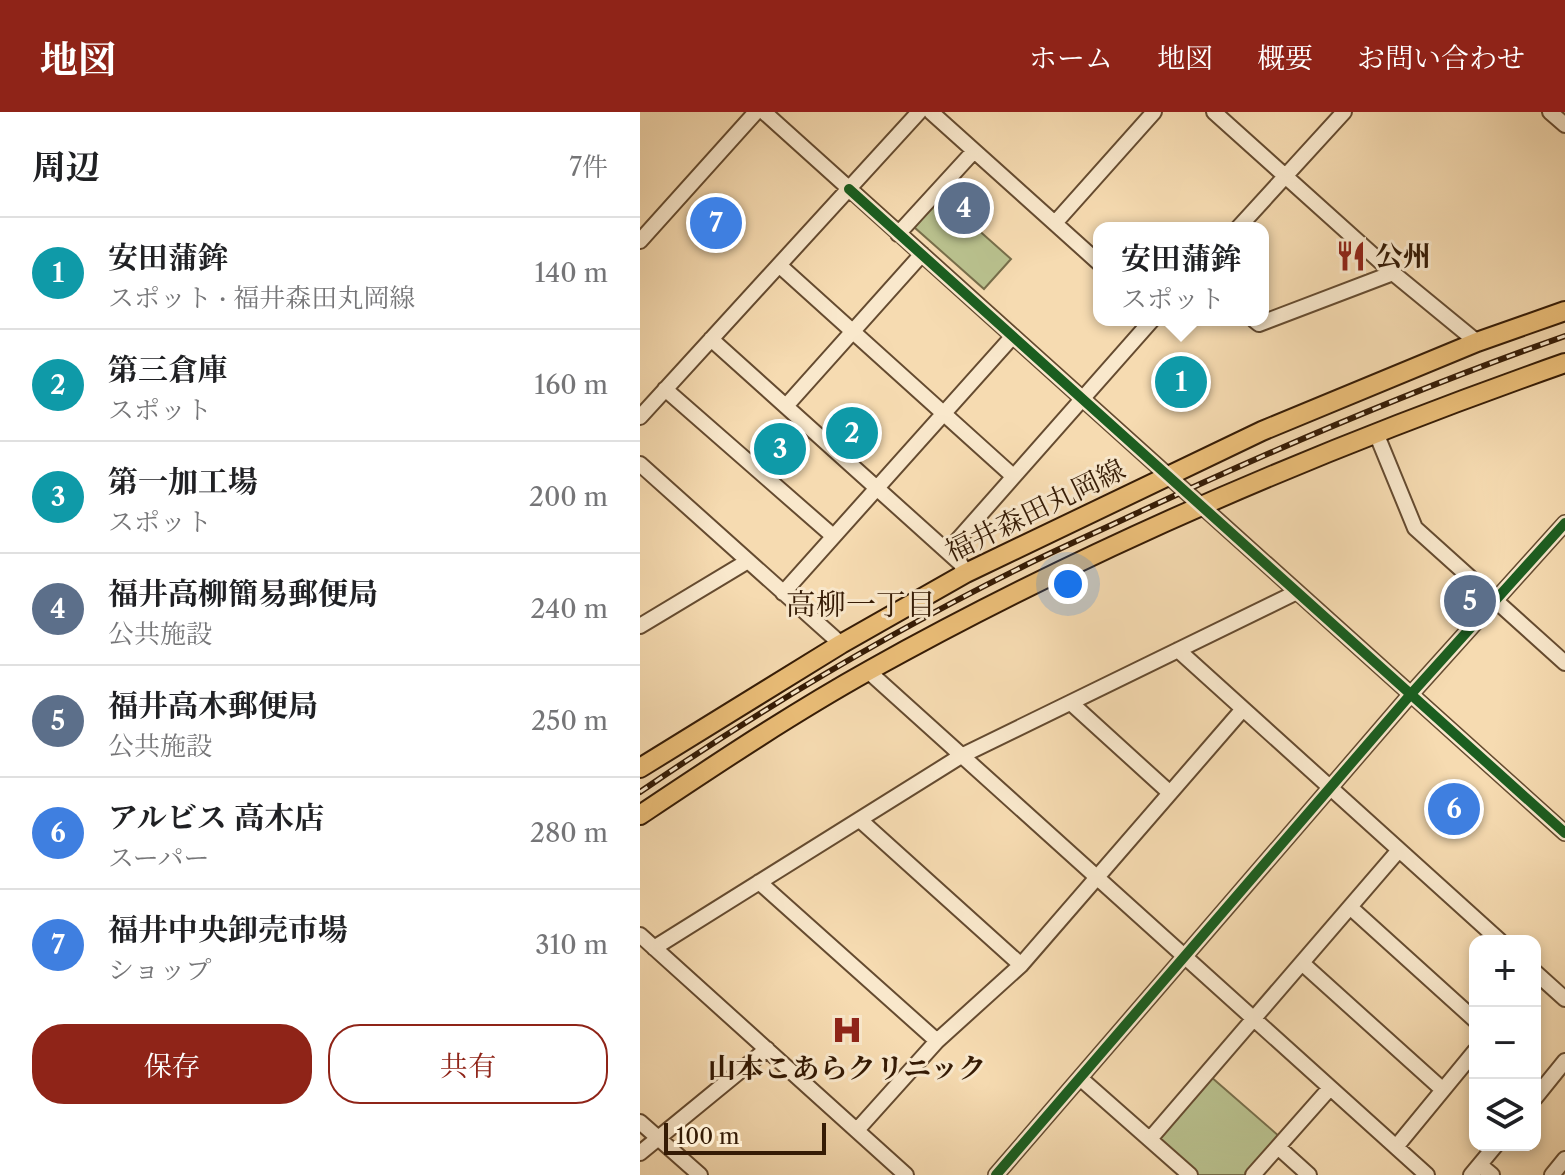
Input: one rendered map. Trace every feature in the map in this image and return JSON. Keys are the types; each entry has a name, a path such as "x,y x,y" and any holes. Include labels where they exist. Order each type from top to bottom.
{"main road":[{"name":"福井森田丸岡線","path":"640,767 841,644 966,573 1272,426 1477,342 1565,311"},
{"path":"640,815 868,671 987,608 1201,504 1376,433 1565,364"}],"street":[{"path":"640,241 756,112"},
{"path":"764,112 1565,833"},
{"path":"640,417 919,112"},
{"path":"931,112 1093,258"},
{"path":"1055,223 1154,112"},
{"path":"1214,112 1393,273 1477,342"},
{"path":"1244,222 1344,112"},
{"path":"1550,112 1565,125"},
{"path":"898,234 974,151"},
{"path":"786,406 922,254"},
{"path":"779,265 1013,476"},
{"path":"1269,320 1393,273"},
{"path":"948,551 1147,326"},
{"path":"783,593 1013,336"},
{"path":"711,339 948,551 966,573"},
{"path":"665,389 833,536"},
{"path":"1376,433 1415,528 1565,663"},
{"path":"640,464 841,644"},
{"path":"996,1175 1411,694 1565,523"},
{"path":"640,626 748,561"},
{"path":"654,948 961,756 1297,592"},
{"path":"1178,650 1493,935"},
{"path":"868,671 1427,1175"},
{"path":"1071,703 1170,793"},
{"path":"857,1130 937,1041 1021,965 1243,709"},
{"path":"860,820 1021,965"},
{"path":"1150,1139 1399,850"},
{"path":"759,882 937,1041"},
{"path":"1350,907 1469,1015"},
{"path":"640,935 906,1175"},
{"path":"1302,963 1443,1090"},
{"path":"1541,979 1565,999"},
{"path":"640,1153 767,1049"},
{"path":"1396,1147 1469,1058"},
{"path":"1541,1091 1565,1061"},
{"path":"1080,1078 1190,1175"},
{"path":"1253,1175 1330,1088"},
{"path":"640,1122 700,1175"},
{"path":"1278,1147 1309,1175"},
{"path":"1491,1151 1476,1170 1492,1175"},
{"path":"1552,1175 1565,1159"}],"green space":[{"path":"939,195 1011,259 984,289 914,227"},
{"path":"1210,1076 1280,1137 1246,1175 1197,1175 1159,1142 1158,1136"}],"railway":[{"path":"640,792 826,673 1020,568 1294,442 1456,376 1565,336"}],"cycle path":[{"path":"849,189 1565,833"},
{"path":"996,1175 1411,694 1565,523"}],"place":[{"name":"福井高柳簡易郵便局","path":"964,208"},
{"name":"福井中央卸売市場","path":"716,223"},
{"name":"公州","path":"1351,256"},
{"name":"安田蒲鉾","path":"1181,382"},
{"name":"第三倉庫","path":"852,433"},
{"name":"第一加工場","path":"780,449"},
{"name":"福井高木郵便局","path":"1470,601"},
{"name":"アルビス 高木店","path":"1454,809"},
{"name":"山本こあらクリニック","path":"847,1030"}],"district":[{"name":"高柳一丁目","path":"861,605"}]}
